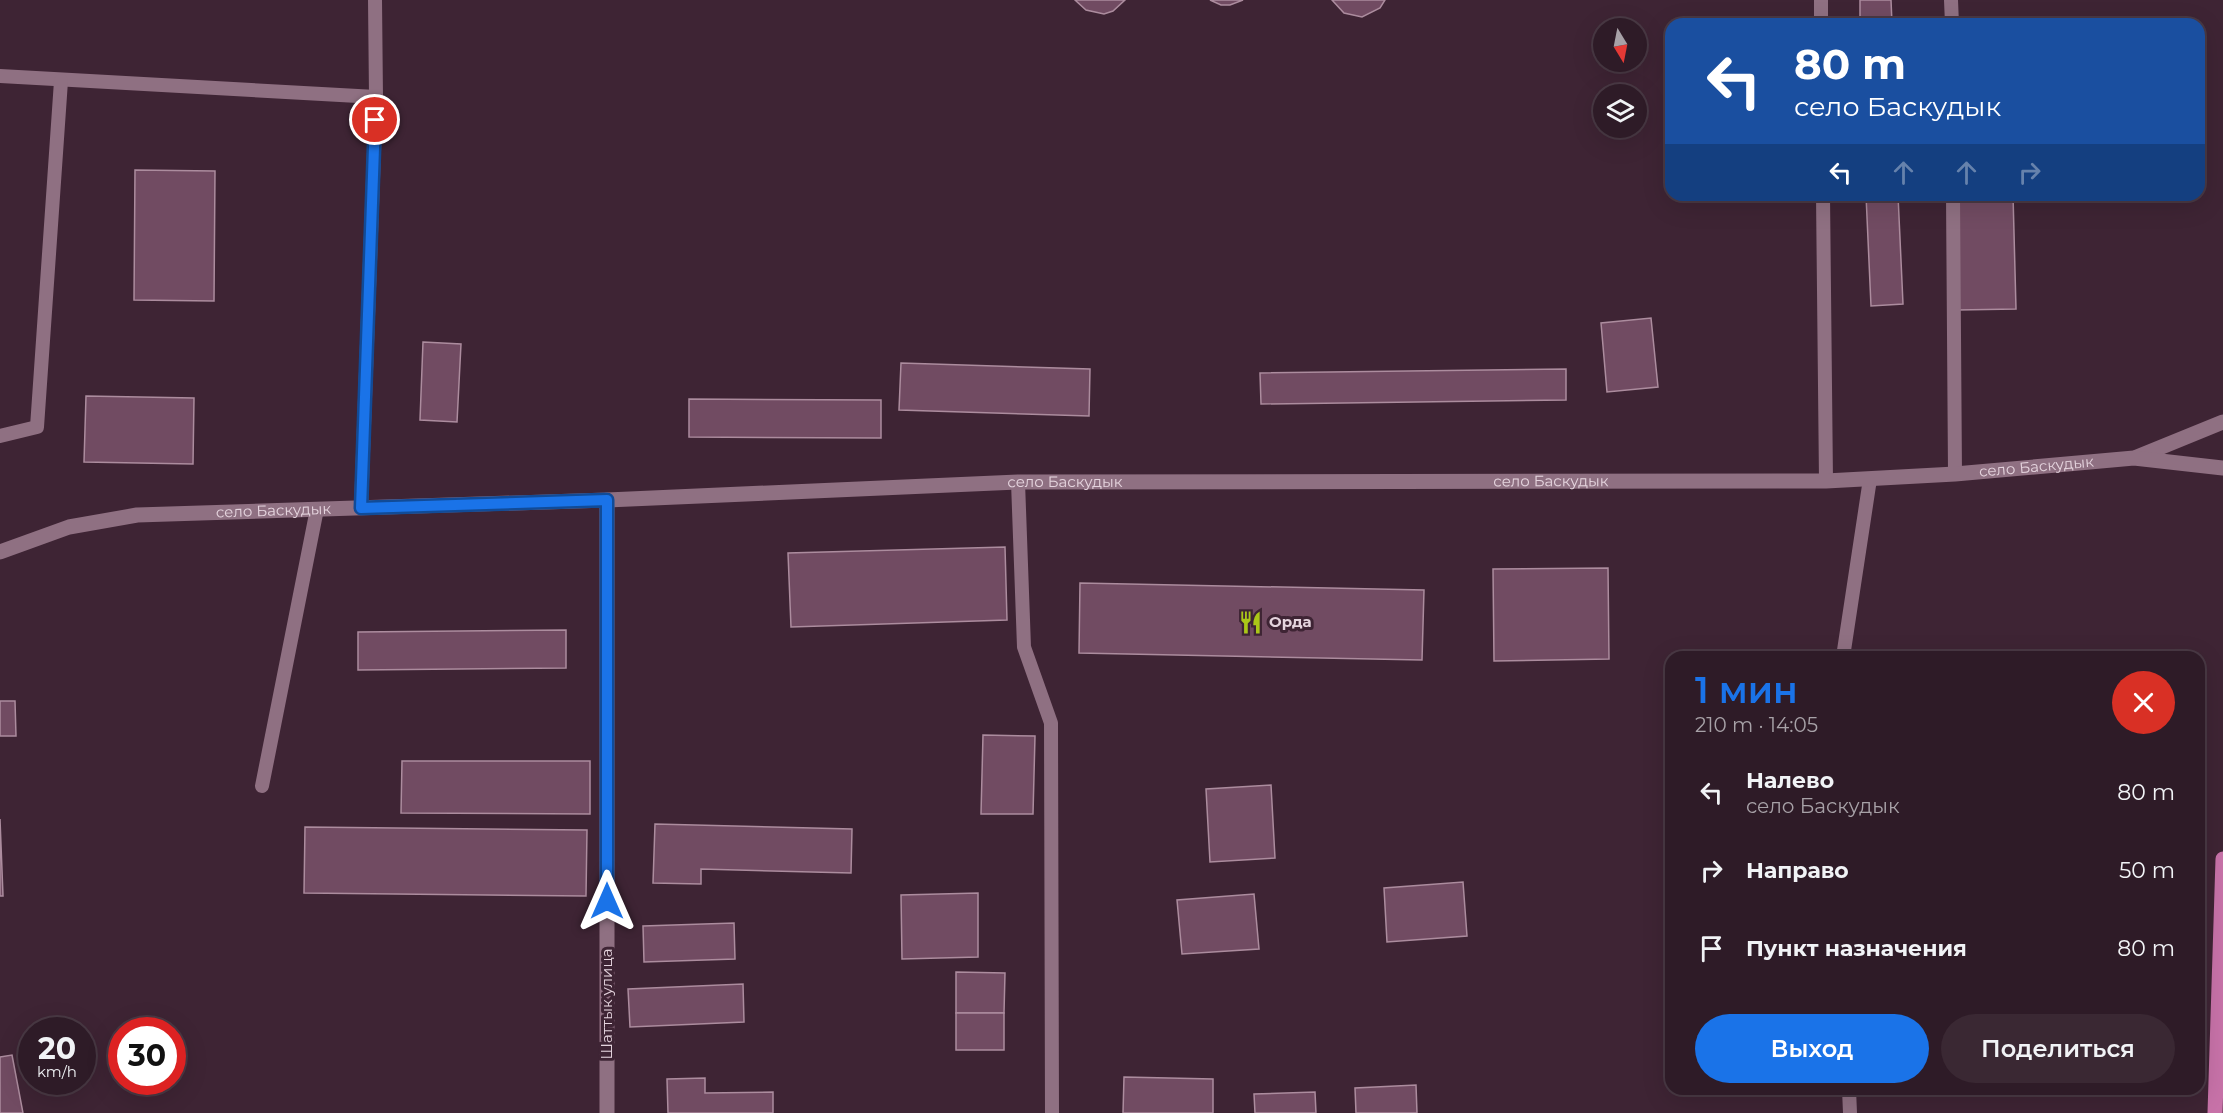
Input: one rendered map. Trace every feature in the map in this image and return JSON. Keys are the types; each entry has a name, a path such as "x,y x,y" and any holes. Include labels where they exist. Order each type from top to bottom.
{"main road":[{"path":"2215,1113 2223,859"}],"street":[{"path":"2134,458 2223,422"},
{"name":"село Баскудык","path":"0,552 69,527 137,515 607,500 1018,482 1826,481 1955,474 2134,458"},
{"path":"2134,458 2223,468"},
{"name":"Шаттык улица","path":"607,500 607,1113"}],"lane":[{"path":"361,508 376,97 375,0"},
{"path":"1821,0 1821,18"},
{"path":"1952,0 1952,18"},
{"path":"0,76 376,97"},
{"path":"0,436 38,427 61,81"},
{"path":"1823,201 1826,481"},
{"path":"1953,201 1955,474"},
{"path":"1844,651 1870,479"},
{"path":"1018,482 1024,647 1052,723 1052,1113"},
{"path":"262,786 317,509"},
{"path":"1849,1095 1850,1113"}],"building":[{"path":"1075,0 1125,0 1113,11 1104,14 1086,10"},
{"path":"1210,0 1243,0 1230,5 1221,5"},
{"path":"1332,0 1385,0 1380,8 1362,17 1344,13"},
{"path":"1860,0 1891,0 1892,18 1860,18"},
{"path":"135,170 215,171 214,301 134,300"},
{"path":"1866,201 1898,201 1903,304 1871,306"},
{"path":"1954,201 2013,201 2016,309 1957,310"},
{"path":"1651,318 1658,387 1607,392 1601,323"},
{"path":"423,342 461,344 457,422 420,420"},
{"path":"901,363 1090,369 1089,416 899,410"},
{"path":"1566,369 1566,400 1261,404 1260,373"},
{"path":"86,396 194,398 193,464 84,462"},
{"path":"689,399 881,400 881,438 689,437"},
{"path":"1005,547 1007,620 791,627 788,553"},
{"path":"1608,568 1609,659 1494,661 1493,569"},
{"name":"Орда","path":"1080,583 1424,590 1422,660 1079,653"},
{"path":"566,630 566,668 358,670 358,632"},
{"path":"0,701 15,701 16,736 0,736"},
{"path":"983,735 1035,736 1033,814 981,814"},
{"path":"402,761 590,761 590,814 401,813"},
{"path":"1271,785 1275,858 1210,862 1206,789"},
{"path":"0,819 3,896 0,896"},
{"path":"655,824 852,829 851,873 701,869 701,884 653,883"},
{"path":"305,827 587,830 586,896 304,893"},
{"path":"1463,882 1467,936 1387,942 1384,888"},
{"path":"978,893 978,957 902,959 901,895"},
{"path":"1254,894 1259,949 1182,954 1177,900"},
{"path":"734,923 735,959 644,962 643,926"},
{"path":"956,972 1005,973 1004,1013 956,1013"},
{"path":"743,984 744,1022 630,1027 628,989"},
{"path":"956,1013 1004,1013 1004,1050 956,1050"},
{"path":"12,1055 23,1113 0,1113 0,1057"},
{"path":"1124,1077 1213,1079 1213,1113 1123,1113"},
{"path":"705,1078 705,1093 773,1092 773,1113 668,1113 667,1079"},
{"path":"1416,1085 1417,1113 1356,1113 1355,1088"},
{"path":"1315,1092 1316,1113 1255,1113 1254,1094"}],"place":[{"name":"Орда","path":"1251,622"}],"route":[{"path":"375,120 361,508 607,500 607,901"}]}
